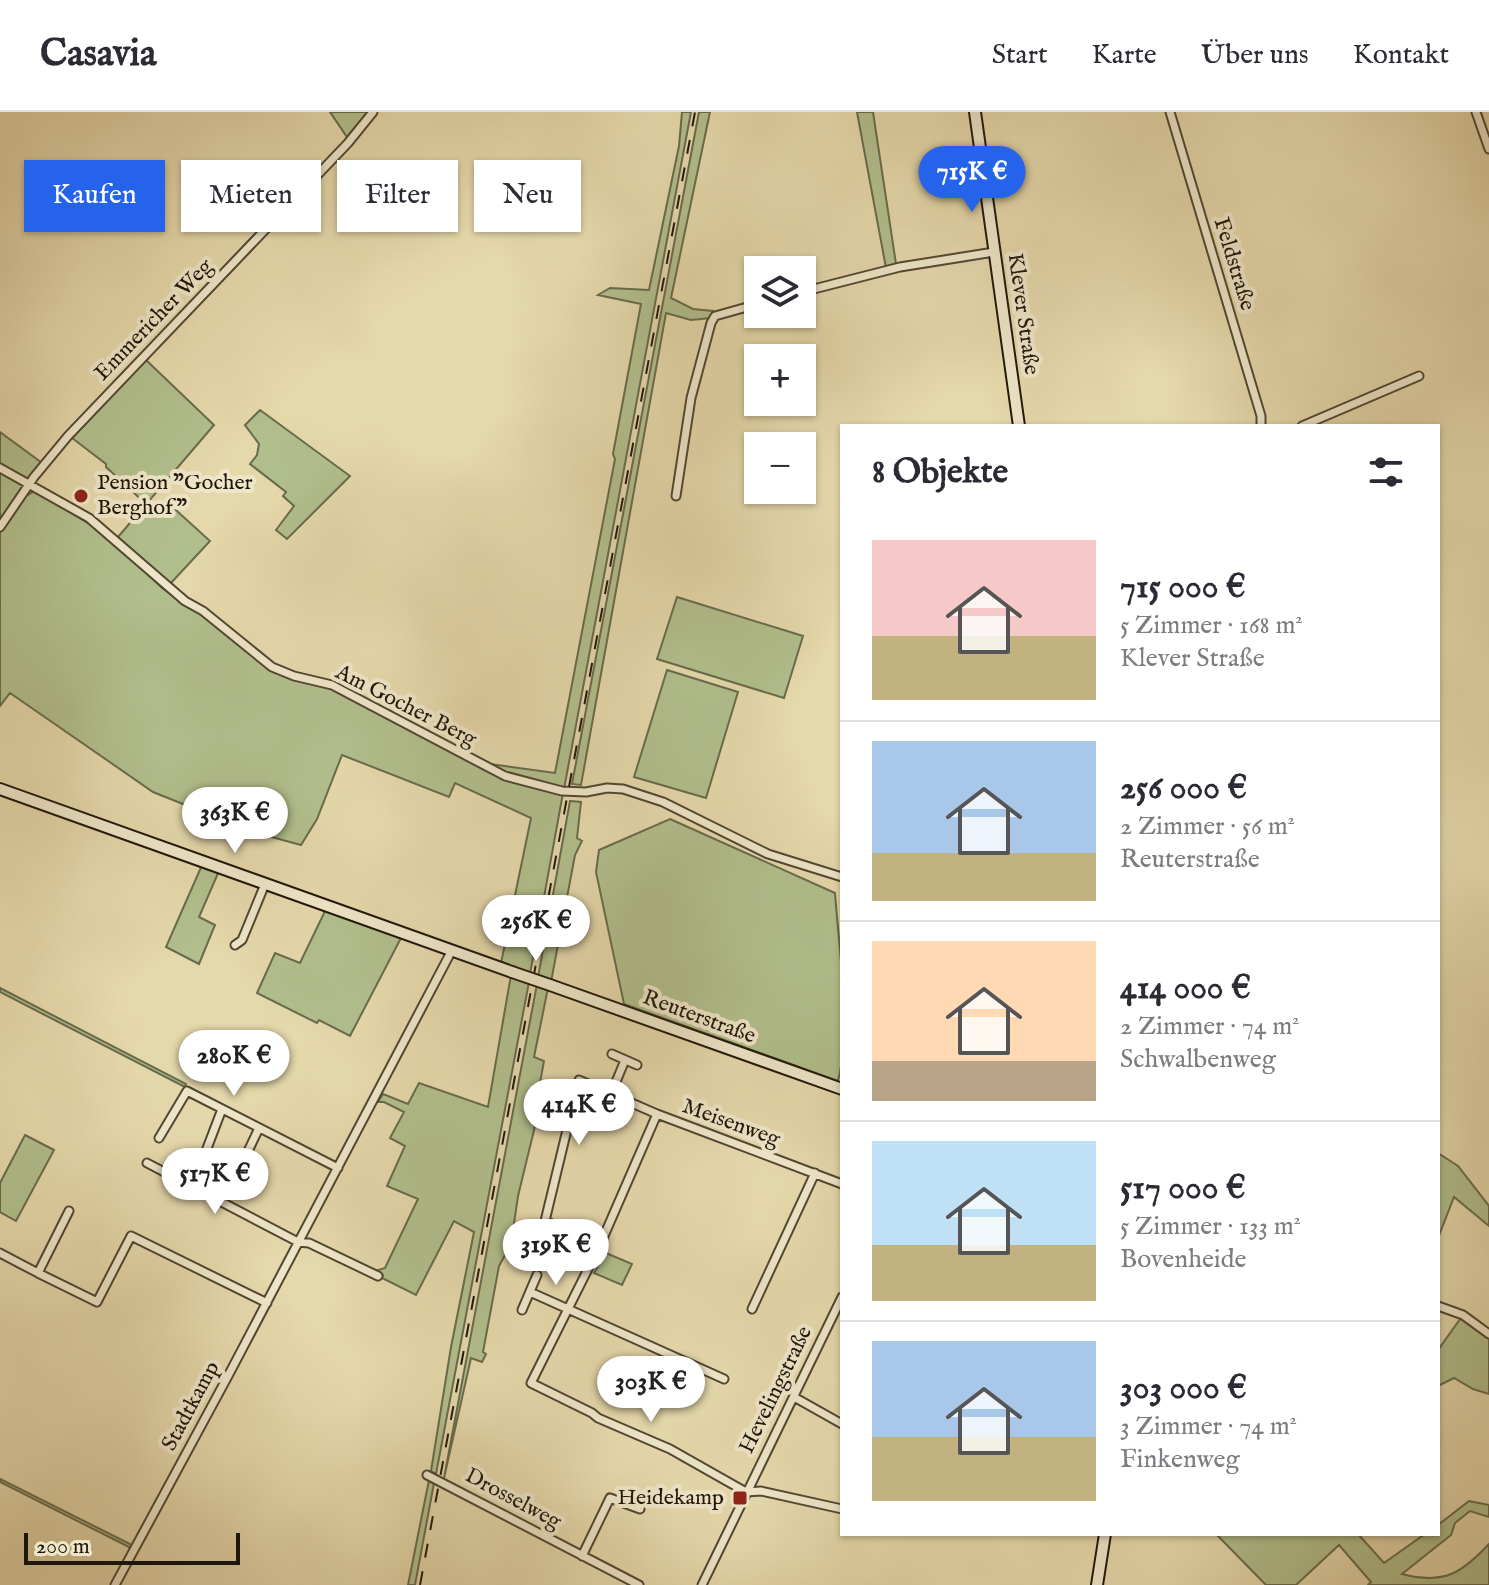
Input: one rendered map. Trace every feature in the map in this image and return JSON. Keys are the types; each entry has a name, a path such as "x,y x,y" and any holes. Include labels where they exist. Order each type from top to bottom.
{"street":[{"name":"Emmericher Weg","path":"0,527 68,436 348,143 373,112"},
{"name":"Klever Straße","path":"975,112 1019,424"},
{"name":"Feldstraße","path":"1170,112 1261,424"},
{"path":"1476,112 1489,149"},
{"path":"816,288 900,267 994,252"},
{"path":"676,496 691,398 711,323 715,316 744,308"},
{"path":"1307,424 1419,376"},
{"name":"Am Gocher Berg","path":"0,468 89,518 185,601 203,611 272,667 332,685 358,697 393,719 505,776 562,791 623,789 663,802 768,854 840,876"},
{"name":"Reuterstraße","path":"0,789 840,1088"},
{"path":"235,945 242,940 265,884"},
{"name":"Stadtkamp","path":"115,1585 451,952"},
{"path":"612,1054 637,1065"},
{"path":"611,1094 625,1060"},
{"path":"600,1245 545,1221 579,1080 657,1114"},
{"path":"159,1138 187,1091 338,1168"},
{"path":"206,1151 222,1109"},
{"name":"Meisenweg","path":"746,1492 670,1449 598,1418 531,1383 600,1245 657,1114 840,1183"},
{"path":"241,1166 259,1128"},
{"path":"147,1163 298,1242 309,1243 378,1276"},
{"path":"752,1309 815,1173"},
{"path":"38,1273 69,1211"},
{"path":"0,1253 97,1302 131,1236 267,1303"},
{"path":"522,1310 537,1275"},
{"path":"530,1292 724,1379"},
{"name":"Hevelingstraße","path":"702,1585 840,1301"},
{"path":"1440,1307 1463,1315 1489,1334"},
{"path":"794,1397 840,1423"},
{"name":"Drosselweg","path":"427,1475 639,1585"},
{"path":"746,1492 761,1491 840,1509"},
{"path":"582,1556 610,1498 640,1509"},
{"path":"1097,1585 1105,1536"}],"green space":[{"path":"330,112 368,112 347,137"},
{"path":"682,112 691,112 564,789 512,777 448,746 490,764 555,773 641,304 598,295 610,288 649,290 679,146"},
{"path":"699,112 710,112 671,298 693,309 713,311 711,318 691,320 666,313 581,785 572,784"},
{"path":"857,112 873,112 896,264 886,268"},
{"path":"146,360 214,425 148,502 153,505 167,502 210,541 170,584 118,537 146,504 106,464 72,438"},
{"path":"260,410 350,476 287,539 276,530 294,506 283,496 286,492 250,464 257,455 259,444 245,425"},
{"path":"0,432 42,463 31,477 24,479 0,464"},
{"path":"0,470 23,482 23,488 0,521"},
{"path":"35,491 106,534 162,588 202,612 272,669 331,686 446,749 511,780 563,793 530,974 501,963 531,818 455,783 449,797 342,755 317,819 301,845 253,832 153,792 10,693 0,706 0,533 26,496"},
{"path":"677,597 803,636 784,698 657,659"},
{"path":"667,670 738,692 706,798 634,777"},
{"path":"570,801 581,802 577,838 582,841 575,855 551,982 538,977"},
{"path":"670,819 835,893 840,951 838,1081 624,1004 596,872 599,850"},
{"path":"202,865 219,871 199,917 215,925 199,964 166,947"},
{"path":"326,909 402,936 350,1036 257,993 275,953 300,963"},
{"path":"511,975 529,982 436,1474 431,1471 474,1232 454,1221 416,1295 382,1278 383,1275 375,1271 385,1268 418,1199 387,1186 405,1146 390,1138 404,1112 378,1102 383,1094 408,1104 419,1083 488,1107"},
{"path":"537,984 548,988 534,1057 544,1061 533,1121 536,1122 518,1196 511,1244 499,1266 483,1352 486,1354 482,1362 471,1358 444,1478"},
{"path":"0,988 186,1084 185,1087 0,992"},
{"path":"25,1135 54,1150 16,1221 0,1212 0,1183"},
{"path":"1440,1154 1458,1166 1489,1206 1489,1226 1454,1197 1440,1233"},
{"path":"606,1253 632,1264 622,1285 594,1273"},
{"path":"1463,1315 1489,1334 1489,1394 1454,1378 1440,1385 1440,1347"},
{"path":"0,1479 132,1545 131,1548 0,1482"},
{"path":"429,1480 434,1483 415,1585 408,1585"},
{"path":"1469,1501 1489,1505 1489,1517 1470,1511 1455,1523 1451,1535 1402,1574 1430,1578 1451,1574 1489,1544 1489,1585 1368,1585 1371,1582 1339,1545 1296,1585 1266,1585 1218,1536 1360,1536 1384,1563 1422,1536 1440,1536 1440,1523"}],"railway":[{"path":"420,1585 695,112"}],"place":[{"name":"Pension \"Gocher Berghof\"","path":"81,496"},
{"name":"Heidekamp","path":"740,1498"}]}
